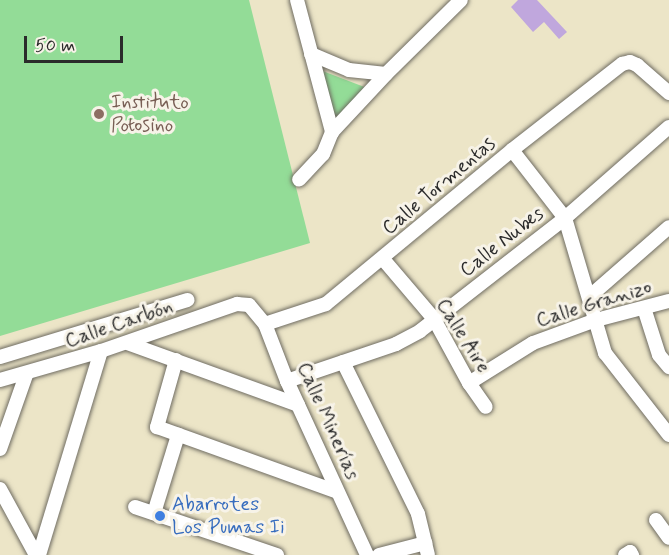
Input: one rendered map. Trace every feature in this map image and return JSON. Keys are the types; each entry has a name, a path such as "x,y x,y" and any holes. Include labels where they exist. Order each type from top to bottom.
{"street":[{"path":"297,0 332,132"},
{"path":"299,180 323,154 332,132 386,74 461,0"},
{"path":"311,54 349,70 386,74"},
{"name":"Calle Tormentas","path":"265,324 326,304 512,150 622,64 630,62 669,93"},
{"name":"Calle Nubes","path":"287,381 396,344 420,331 565,218 669,127"},
{"path":"512,150 565,218 605,353 669,435"},
{"path":"589,297 669,227"},
{"name":"Calle Aire","path":"383,259 434,319 469,383 486,407"},
{"path":"0,357 188,300"},
{"name":"Calle Granizo","path":"469,383 533,343 596,320 669,301"},
{"name":"Calle Carbón","path":"0,380 26,375 127,343 237,304 249,305"},
{"name":"Calle Minerías","path":"249,305 265,324 287,381 367,555"},
{"path":"644,308 659,355 669,366"},
{"path":"127,343 298,405"},
{"path":"38,555 101,351"},
{"path":"176,360 157,428 338,492"},
{"path":"343,362 418,514 427,549 379,555"},
{"path":"0,449 26,375"},
{"path":"154,513 177,435"},
{"path":"0,489 38,555"},
{"path":"135,507 251,551 277,555"},
{"path":"656,520 669,538"}],"green space":[{"path":"0,0 249,0 310,243 0,336"},
{"path":"320,70 367,88 337,120 331,120"}],"building":[{"path":"518,0 537,0 567,32 559,39 544,22 533,32 511,7"}],"place":[{"name":"Instituto Potosino","path":"99,114"},
{"name":"Abarrotes Los Pumas Ii","path":"160,516"}]}
